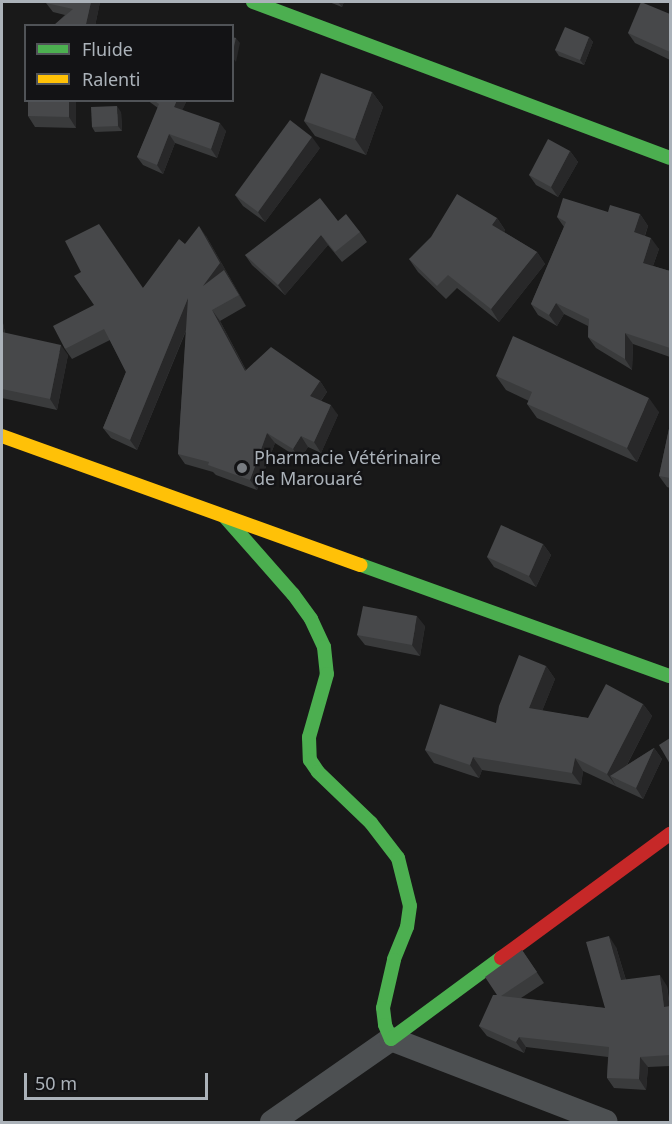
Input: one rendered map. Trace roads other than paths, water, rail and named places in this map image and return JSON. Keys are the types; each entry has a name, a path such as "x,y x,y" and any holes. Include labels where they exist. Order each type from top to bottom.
{"street":[{"path":"254,2 670,158"},
{"path":"2,436 670,676"},
{"path":"225,517 293,594 311,619 324,647 327,674 309,737 310,760 318,772 371,823 398,858 410,906 407,927 394,960 383,1008 391,1040"},
{"path":"272,1122 391,1040 670,834"},
{"path":"391,1040 606,1122"}],"place":[{"name":"Pharmacie Vétérinaire de Marouaré","path":"242,468"}]}
